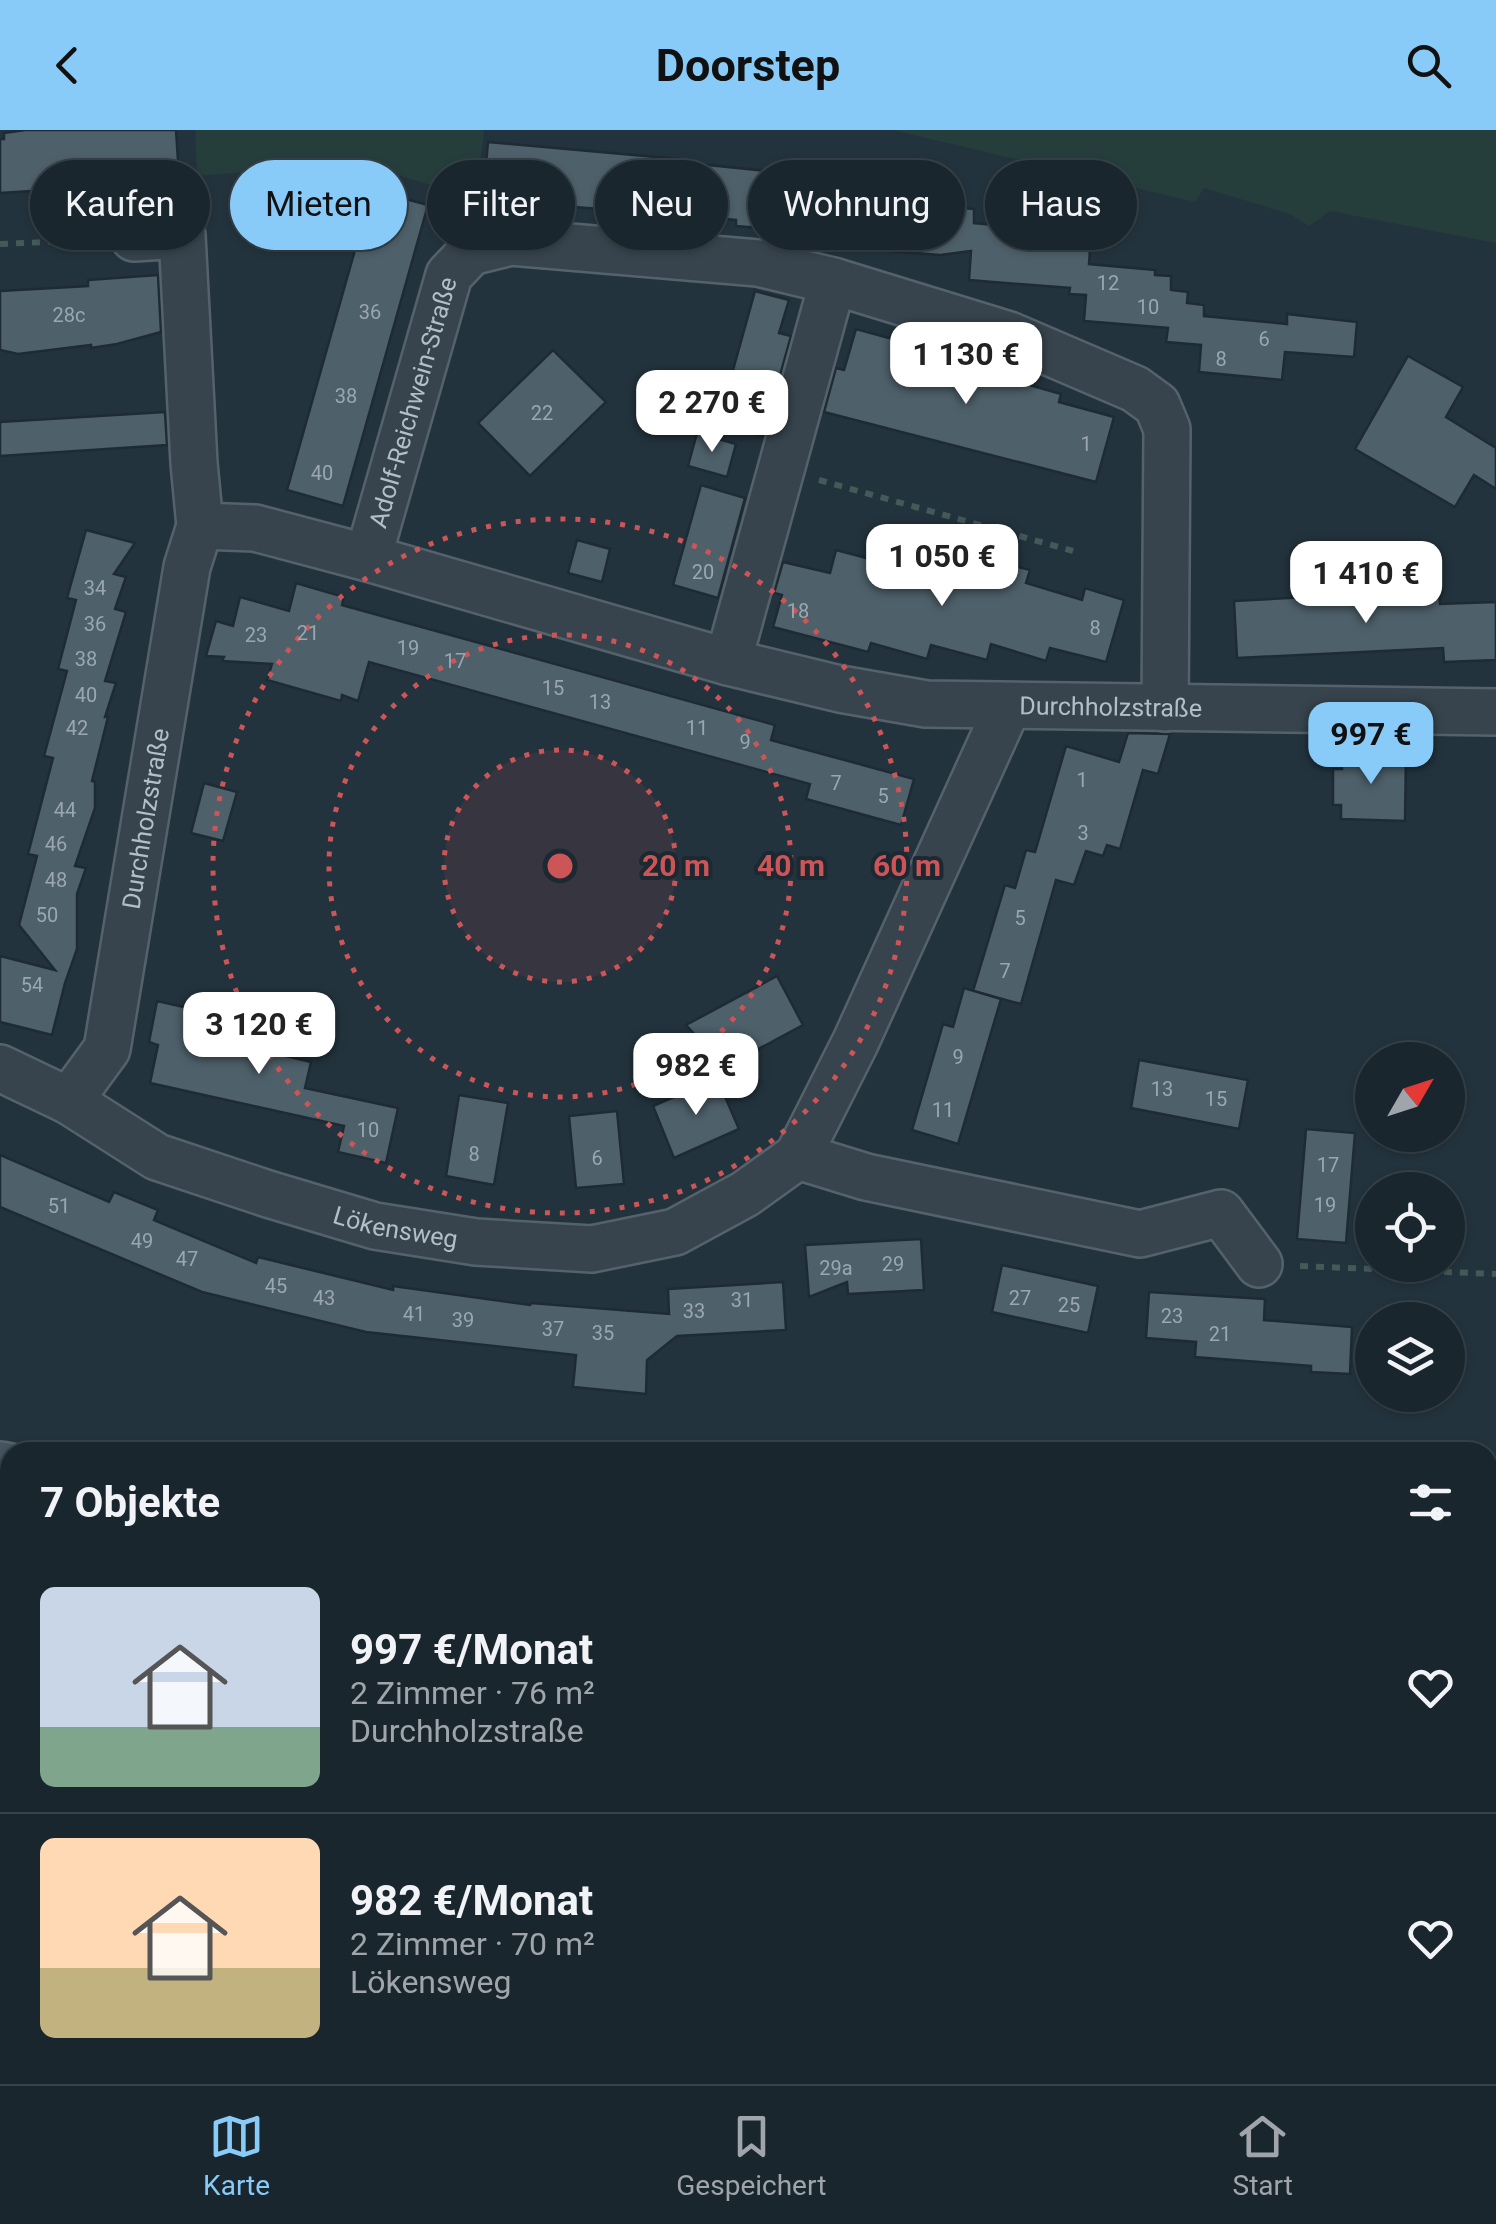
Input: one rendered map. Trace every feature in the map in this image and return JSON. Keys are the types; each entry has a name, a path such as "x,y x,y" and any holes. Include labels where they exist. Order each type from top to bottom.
{"street":[{"name":"Adolf-Reichwein-Straße","path":"368,558 450,275 472,252 511,242 758,263 1009,335 1135,389 1157,405 1167,429 1166,708"},
{"name":"Durchholzstraße","path":"69,1101 106,1049 187,567 200,526 183,250"},
{"path":"728,662 833,282"},
{"name":"Durchholzstraße","path":"200,526 255,528 728,662 840,689 926,704 1496,712"},
{"name":"Lökensweg","path":"0,1068 69,1101 157,1157 375,1226 476,1242 592,1248 675,1232 745,1194 798,1156 864,1024 1008,706"},
{"path":"798,1156 866,1177 1140,1234 1221,1214 1258,1264"}],"path":[{"path":"0,244 30,243"},
{"path":"781,470 1073,551"},
{"path":"1258,1264 1496,1274"}],"green space":[{"path":"195,130 484,130 481,160 427,160 427,184 407,178 407,160 230,160 230,173 210,175 210,160 196,160"},
{"path":"893,130 1496,130 1496,243 1330,211 1309,226 1290,214 1204,188 1195,202 1137,188 1137,160 1019,160"}],"building":[{"path":"176,130 178,160 30,160 30,191 0,193 0,139 4,139 4,133"},
{"path":"488,142 689,160 595,160 595,209 575,207 575,160 486,160"},
{"path":"728,167 748,169 748,227 736,226 736,220 728,219"},
{"path":"407,199 427,205 343,506 287,490 355,250 407,250"},
{"path":"965,208 974,209 974,223 985,224 985,250 1090,250 1089,264 1155,270 1155,275 1171,276 1171,290 1188,292 1187,303 1204,305 1204,316 1287,324 1287,314 1357,322 1354,357 1285,352 1282,380 1199,372 1201,345 1166,342 1168,328 1084,321 1086,295 1069,294 1070,288 969,280 971,251 940,255 878,250 965,250"},
{"path":"158,275 161,332 91,348 18,354 0,350 0,291 88,286 88,280"},
{"path":"755,291 789,300 779,333 791,336 763,436 718,424"},
{"path":"856,329 1006,373 1005,378 1061,394 1059,402 1114,417 1096,482 824,412 836,368 844,370"},
{"path":"553,350 606,402 530,476 478,423"},
{"path":"1408,356 1463,387 1446,417 1496,448 1496,489 1474,475 1455,507 1355,449"},
{"path":"165,412 167,445 0,456 0,422"},
{"path":"697,433 736,444 727,477 688,466"},
{"path":"701,485 745,498 718,598 673,585"},
{"path":"86,530 135,543 114,574 126,577 115,609 126,612 105,681 116,683 92,781 95,808 75,866 86,868 77,894 77,949 52,1035 0,1022 0,956 55,970 19,925 37,856 28,854 53,758 44,756 67,671 58,669 76,600 67,598"},
{"path":"577,540 610,549 602,582 568,573"},
{"path":"836,550 949,577 957,552 1030,570 1026,583 1082,600 1085,588 1124,600 1106,662 1050,648 1046,661 991,644 987,660 931,645 927,659 871,643 868,652 773,627 782,595 774,593 783,562 830,573"},
{"path":"296,583 344,597 342,605 775,725 771,740 914,779 901,825 806,799 810,784 369,662 358,701 342,695 341,701 267,680 272,664 222,661 224,657 206,656 216,621 233,626 240,597 289,611"},
{"path":"1439,590 1440,604 1496,602 1496,660 1444,662 1443,648 1237,658 1234,601"},
{"path":"1128,733 1170,734 1158,774 1143,770 1120,849 1107,845 1103,856 1086,851 1074,885 1056,880 1021,1004 973,991 1005,885 1015,888 1026,850 1035,852 1066,746 1119,762"},
{"path":"1341,754 1406,755 1405,821 1341,819 1341,805 1333,805 1333,769 1342,769"},
{"path":"204,783 237,792 223,841 191,833"},
{"path":"777,976 803,1025 725,1067 686,1025"},
{"path":"964,988 1001,999 958,1144 912,1130 943,1024 953,1027"},
{"path":"157,1001 215,1014 213,1021 286,1038 282,1055 311,1062 305,1088 398,1108 386,1163 338,1152 344,1126 150,1083 158,1045 149,1042"},
{"path":"1139,1060 1248,1080 1239,1129 1131,1108"},
{"path":"717,1078 739,1129 674,1158 653,1106"},
{"path":"459,1095 508,1103 494,1185 446,1176"},
{"path":"617,1111 624,1184 576,1188 569,1116"},
{"path":"1306,1129 1355,1133 1346,1243 1297,1239"},
{"path":"0,1155 109,1202 114,1192 158,1210 154,1220 256,1263 258,1257 393,1290 393,1286 530,1305 669,1314 668,1289 783,1282 786,1330 677,1336 647,1360 646,1394 573,1387 576,1355 366,1332 202,1292 0,1207"},
{"path":"921,1239 924,1290 848,1294 847,1282 809,1297 805,1245"},
{"path":"1002,1265 1098,1286 1088,1333 992,1312"},
{"path":"1149,1292 1265,1299 1264,1320 1352,1327 1350,1374 1311,1372 1311,1366 1195,1357 1196,1342 1146,1338"}]}
